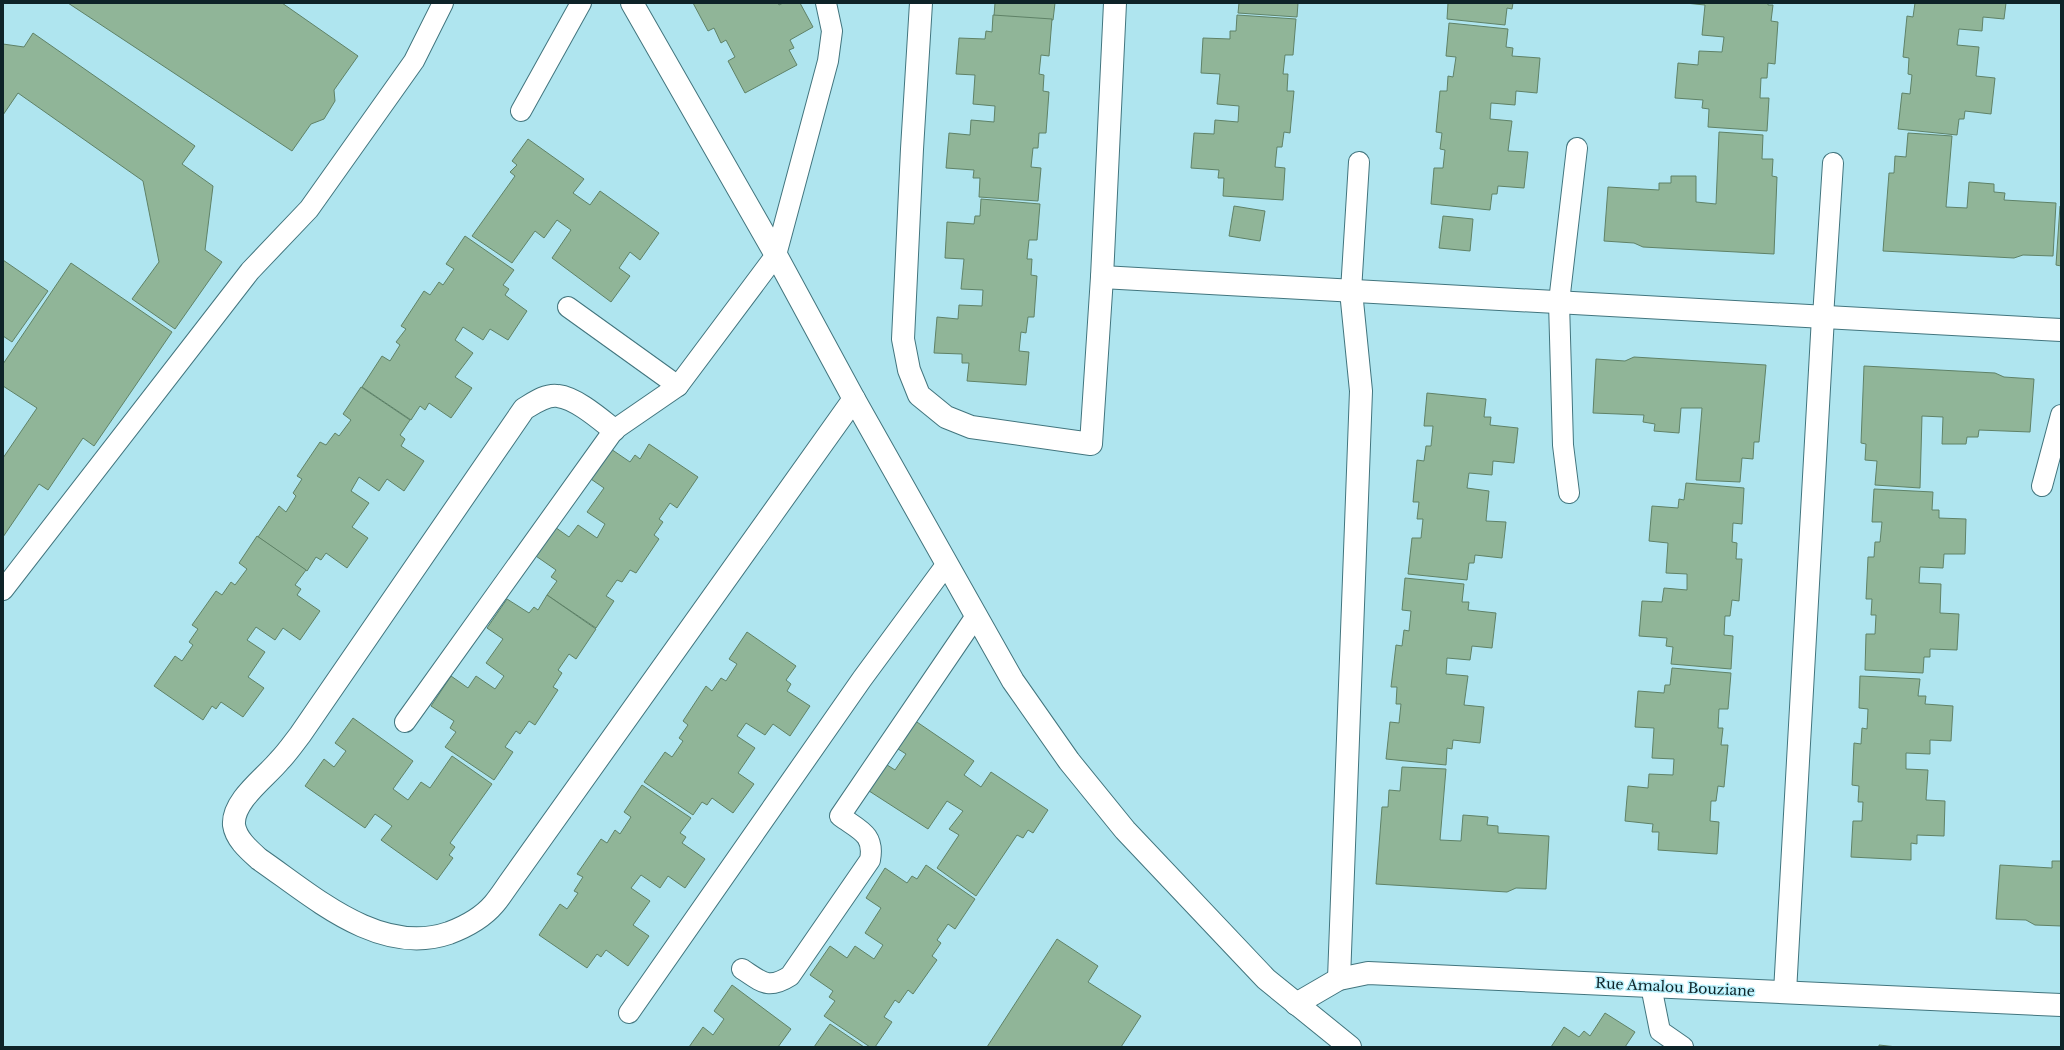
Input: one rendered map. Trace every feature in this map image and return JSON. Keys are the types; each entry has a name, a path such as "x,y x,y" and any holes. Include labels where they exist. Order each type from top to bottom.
{"street":[{"path":"632,3 776,255 946,565 1013,681 1069,761 1125,830 1266,979 1350,1047"},
{"path":"921,3 903,339 909,370 919,395 946,418 972,427 1091,444 1102,277 1115,3"},
{"path":"1102,277 2061,330"},
{"path":"1339,979 1361,391 1351,291"},
{"path":"1785,992 1823,317"},
{"path":"614,430 582,406 558,396 540,399 524,409 300,735 279,762 240,804 234,825 238,835 246,847 259,859 352,921 389,936 417,939 430,938 459,930 471,923 497,899 854,399"},
{"name":"Rue Amalou Bouziane","path":"1296,1004 1339,979 1368,974 2061,1005"}],"lane":[{"path":"3,590 250,271 309,209 414,61 443,3"},
{"path":"521,111 581,3"},
{"path":"405,722 614,430 678,386 776,255 828,61 832,31 826,3"},
{"path":"1569,493 1563,445 1559,302 1577,148"},
{"path":"1351,291 1359,162"},
{"path":"1823,317 1833,163"},
{"path":"568,307 678,386"},
{"path":"2042,486 2061,415"},
{"path":"629,1013 862,679 946,565"},
{"path":"742,969 762,982 778,984 790,976 870,860 873,848 869,837 840,816 976,616"},
{"path":"1651,986 1660,1031 1684,1047"}],"building":[{"path":"68,3 282,3 358,56 334,90 335,101 324,119 311,124 292,151"},
{"path":"693,3 778,3 779,5 783,3 800,3 813,27 790,40 794,48 789,50 797,65 745,93 728,61 735,57 726,40 721,43 714,28 708,31"},
{"path":"995,3 1055,3 1053,20 994,16"},
{"path":"1239,3 1298,3 1297,17 1238,13"},
{"path":"1448,3 1513,3 1512,9 1507,8 1505,25 1447,19"},
{"path":"1685,3 1768,3 1768,5 1773,5 1771,21 1778,22 1775,64 1768,63 1767,78 1761,78 1760,98 1769,98 1767,131 1708,127 1709,109 1702,108 1703,100 1675,98 1678,63 1698,65 1699,51 1722,52 1724,37 1702,35 1705,5"},
{"path":"1915,3 2006,3 2004,19 1983,17 1982,31 1959,29 1957,45 1979,47 1976,76 1995,78 1991,114 1965,111 1964,119 1959,119 1957,135 1898,129 1902,93 1910,94 1912,75 1908,74 1909,58 1903,57 1907,16 1913,17"},
{"path":"993,15 1052,19 1049,56 1041,55 1039,74 1044,75 1043,91 1049,92 1046,133 1039,133 1038,148 1033,148 1031,167 1041,168 1038,201 979,197 980,178 973,178 974,170 946,168 949,133 970,135 971,120 994,122 995,106 973,104 975,75 956,74 959,38 985,39 986,31 992,32"},
{"path":"1237,15 1296,19 1293,55 1285,55 1283,74 1288,74 1287,91 1294,91 1290,133 1284,132 1282,147 1277,147 1275,167 1285,168 1283,200 1223,196 1224,178 1218,178 1219,170 1191,168 1194,133 1214,134 1215,120 1238,122 1239,106 1217,104 1220,74 1201,73 1203,38 1230,39 1230,31 1236,31"},
{"path":"1449,23 1508,29 1506,47 1513,48 1512,56 1540,58 1537,93 1516,91 1515,105 1491,103 1490,119 1512,121 1508,151 1528,152 1524,188 1498,186 1497,194 1492,194 1490,210 1431,204 1434,168 1443,168 1445,150 1440,149 1442,133 1436,132 1440,91 1447,91 1448,76 1453,77 1456,57 1446,56"},
{"path":"33,33 195,146 182,164 213,186 205,250 222,262 175,329 132,299 159,262 143,181 18,93 3,115 3,44 24,47"},
{"path":"1719,132 1763,135 1762,159 1773,159 1772,176 1777,177 1774,254 1643,247 1634,243 1604,241 1608,187 1659,190 1659,183 1671,183 1671,176 1696,176 1696,202 1716,204"},
{"path":"1908,133 1952,136 1946,207 1967,208 1969,182 1994,184 1994,192 2005,193 2004,200 2056,203 2053,256 2023,255 2014,258 1883,251 1889,173 1894,173 1895,156 1906,157"},
{"path":"528,139 584,179 573,193 590,205 600,191 659,233 640,260 630,252 619,268 630,276 611,302 552,258 571,230 557,220 544,238 535,231 512,263 472,236 515,176 510,172 517,165 512,161"},
{"path":"981,199 1040,204 1037,240 1029,240 1027,259 1032,259 1031,275 1037,276 1034,317 1028,317 1026,333 1021,332 1019,351 1029,352 1026,385 967,381 969,363 962,363 962,354 934,353 937,317 958,319 959,305 982,306 983,290 961,289 964,259 945,258 947,222 974,224 975,216 980,216"},
{"path":"1234,206 1265,211 1260,241 1229,236"},
{"path":"2061,206 2061,266 2056,265"},
{"path":"1443,216 1473,219 1470,251 1439,248"},
{"path":"465,236 514,270 503,285 509,289 505,295 527,311 508,340 490,329 483,340 463,327 455,340 473,353 455,377 472,388 451,418 429,403 425,410 420,406 411,420 362,387 382,356 390,361 400,345 396,342 406,329 401,326 424,291 430,295 439,282 443,285 454,269 446,264"},
{"path":"3,260 48,291 12,342 3,336"},
{"path":"71,263 172,332 94,446 83,438 48,490 39,484 3,537 3,458 37,408 3,386 3,364"},
{"path":"1634,357 1766,365 1759,442 1754,442 1753,459 1742,458 1740,482 1696,480 1702,408 1681,408 1679,433 1654,431 1655,424 1643,422 1644,415 1593,413 1596,359 1625,361"},
{"path":"1864,366 1995,373 2004,377 2034,379 2030,432 1979,430 1978,437 1967,437 1966,444 1942,444 1943,417 1922,416 1920,488 1875,485 1877,461 1865,460 1866,444 1861,443"},
{"path":"361,387 410,420 400,435 405,439 401,446 424,461 404,491 387,479 379,491 359,477 351,491 369,503 352,527 368,538 347,568 326,553 321,560 316,557 307,571 258,537 279,506 286,512 296,496 293,493 302,479 297,476 320,442 326,445 335,433 339,436 351,420 343,414"},
{"path":"1427,393 1486,399 1484,417 1491,417 1490,425 1518,428 1514,463 1493,461 1492,475 1469,473 1467,488 1489,491 1486,521 1506,522 1502,558 1475,555 1474,563 1469,563 1467,580 1408,574 1412,538 1421,538 1423,519 1417,519 1419,502 1413,502 1417,460 1424,461 1426,446 1431,446 1433,426 1424,426"},
{"path":"649,444 698,477 677,508 670,503 659,519 663,522 654,535 659,539 636,573 630,570 622,582 617,580 606,596 614,601 596,628 547,595 557,581 551,577 556,570 533,554 552,525 569,537 578,525 597,538 605,524 587,512 604,488 588,477 608,447 630,462 635,455 640,459"},
{"path":"1686,483 1744,488 1742,524 1733,523 1732,542 1737,543 1736,559 1742,559 1739,601 1732,600 1730,616 1725,616 1724,635 1733,636 1731,669 1671,664 1673,647 1666,646 1667,638 1639,636 1642,601 1662,602 1664,588 1687,590 1687,574 1666,573 1668,543 1649,541 1652,506 1678,508 1679,499 1684,500"},
{"path":"1874,489 1933,492 1932,510 1939,510 1939,518 1966,519 1965,554 1944,554 1943,568 1920,567 1919,583 1941,584 1940,613 1959,614 1957,650 1930,649 1930,657 1924,657 1923,673 1865,670 1866,634 1875,634 1876,615 1871,615 1872,599 1866,599 1868,557 1874,557 1875,542 1880,542 1882,522 1872,522"},
{"path":"257,536 306,570 295,585 301,589 297,595 320,611 300,640 283,628 275,640 256,627 247,640 265,652 248,677 264,688 243,717 221,702 216,709 212,706 203,720 154,686 175,656 182,661 193,645 189,642 198,629 192,625 216,591 222,595 231,582 235,585 247,569 239,563"},
{"path":"1405,578 1464,584 1462,602 1469,602 1468,610 1496,613 1492,648 1472,646 1470,660 1447,658 1446,674 1468,676 1464,705 1484,707 1480,743 1453,740 1452,749 1447,748 1446,765 1386,759 1390,722 1399,723 1401,704 1396,704 1397,687 1391,687 1396,645 1402,646 1404,630 1409,631 1411,611 1402,610"},
{"path":"547,595 596,629 576,659 569,654 558,670 562,673 553,687 558,690 535,725 529,721 520,734 516,731 505,747 513,752 494,780 445,747 456,732 450,728 454,721 431,706 451,676 468,688 476,676 495,689 504,676 486,663 503,639 487,628 507,599 529,613 534,607 538,610"},
{"path":"747,632 796,666 786,680 791,684 787,691 810,706 790,736 773,724 765,735 746,723 737,736 755,748 738,773 754,784 733,813 712,798 707,805 702,802 693,815 644,782 665,752 672,757 683,741 679,738 688,725 683,721 706,686 712,691 721,678 726,681 737,664 729,659"},
{"path":"1672,668 1731,673 1728,709 1719,709 1718,728 1723,728 1721,745 1728,745 1724,787 1718,786 1716,801 1711,801 1710,821 1719,822 1717,854 1658,850 1659,832 1652,832 1653,824 1625,821 1628,786 1648,788 1649,774 1673,775 1674,759 1652,758 1654,728 1635,727 1638,691 1664,693 1665,685 1670,685"},
{"path":"1860,676 1920,679 1918,696 1926,696 1925,704 1953,706 1951,741 1930,740 1930,754 1906,753 1906,769 1928,770 1926,800 1945,801 1944,836 1917,835 1917,844 1911,843 1911,860 1851,857 1853,821 1862,821 1863,802 1858,802 1859,786 1852,785 1854,743 1861,744 1862,728 1867,729 1868,709 1859,708"},
{"path":"353,718 413,761 393,789 408,800 421,782 430,788 452,756 492,784 450,843 455,847 449,855 453,858 437,880 381,840 392,826 375,814 365,828 305,786 324,759 334,767 346,751 335,743"},
{"path":"914,720 974,761 964,775 981,787 991,772 1048,810 1033,833 1028,830 1023,838 1017,835 976,896 937,868 959,835 949,829 963,811 947,801 928,829 866,789 884,763 895,770 906,754 895,747"},
{"path":"1402,767 1446,769 1440,840 1461,841 1463,815 1488,817 1487,825 1498,826 1498,833 1549,836 1546,889 1516,888 1507,892 1376,884 1382,807 1388,807 1389,790 1400,791"},
{"path":"642,785 691,818 680,833 686,837 682,843 705,859 685,888 668,876 660,888 641,875 631,888 650,901 633,925 649,936 628,966 606,950 601,957 597,954 587,968 539,935 560,904 567,909 578,893 574,891 583,877 577,874 601,839 607,843 615,830 620,834 631,817 624,812"},
{"path":"2052,861 2061,861 2061,926 2035,925 2026,920 1996,919 2000,865 2052,868"},
{"path":"926,865 975,899 955,929 948,924 937,940 941,943 932,956 937,960 913,994 908,990 899,1003 895,1000 884,1017 892,1022 875,1047 870,1047 824,1016 835,1001 829,997 833,991 810,975 830,946 847,958 855,946 874,959 883,945 865,933 881,908 866,898 885,868 907,883 912,876 917,879"},
{"path":"1057,939 1098,966 1088,982 1141,1016 1121,1047 987,1047"},
{"path":"732,985 791,1029 778,1047 689,1047 703,1027 713,1035 724,1019 714,1011"},
{"path":"1605,1013 1635,1032 1625,1047 1551,1047 1564,1027 1579,1037 1584,1031 1590,1036"},
{"path":"830,1024 864,1047 814,1047"},
{"path":"1879,1045 1897,1047 1879,1047"}]}
